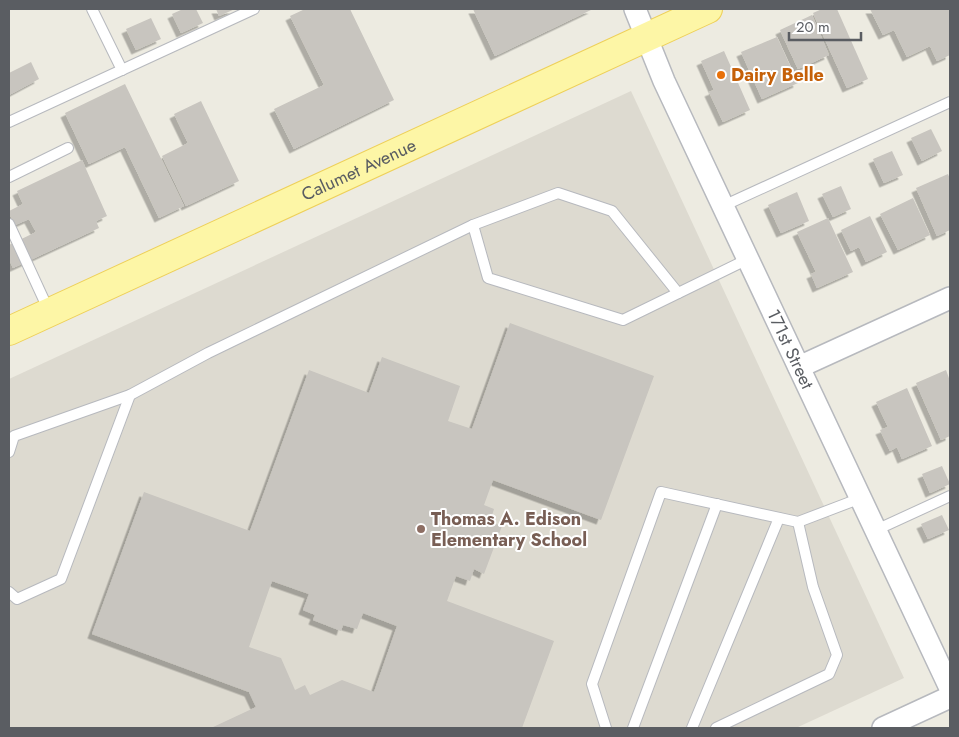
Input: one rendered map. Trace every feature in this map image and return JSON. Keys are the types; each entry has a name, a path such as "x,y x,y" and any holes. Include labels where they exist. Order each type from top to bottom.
{"main road":[{"name":"Calumet Avenue","path":"9,332 708,9"}],"street":[{"name":"171st Street","path":"635,9 664,81 950,688"},
{"path":"799,367 950,298"},
{"path":"883,728 950,697"}],"lane":[{"path":"92,9 122,70"},
{"path":"9,122 254,9"},
{"path":"723,206 950,102"},
{"path":"9,177 68,148"},
{"path":"9,452 14,436 130,395 208,353 473,225 558,193 612,211 678,293"},
{"path":"9,224 50,312"},
{"path":"473,225 488,278 623,320 748,259"},
{"path":"9,592 17,599 61,579 130,395"},
{"path":"606,728 592,684 661,492 798,522 861,498"},
{"path":"876,530 950,496"},
{"path":"633,728 718,504"},
{"path":"692,728 779,518"},
{"path":"716,728 829,674 837,654 813,587 798,522"}],"shaded area":[{"name":"Thomas A. Edison Elementary School","path":"631,91 904,678 796,728 9,728 9,379"}],"building":[{"path":"183,9 196,9 203,23 181,33 172,14"},
{"path":"216,9 235,9 219,16"},
{"path":"305,9 350,9 394,100 294,149 274,109 324,85 290,16"},
{"path":"473,9 593,9 495,56"},
{"path":"822,9 837,9 868,79 847,88 813,13"},
{"path":"870,9 950,9 950,55 937,61 930,46 907,57 894,30 883,35"},
{"path":"812,15 829,55 798,69 780,30"},
{"path":"151,18 161,39 136,50 126,29"},
{"path":"777,37 798,83 762,99 741,52"},
{"name":"Dairy Belle","path":"724,51 750,110 723,122 709,92 714,90 701,61"},
{"path":"31,62 39,79 9,95 9,73"},
{"path":"125,84 184,206 159,218 125,147 89,164 65,113"},
{"path":"201,101 239,181 186,206 162,156 188,143 174,114"},
{"path":"931,129 942,151 922,161 911,138"},
{"path":"892,151 903,175 884,183 873,159"},
{"path":"82,160 107,216 96,221 99,228 13,268 9,259 9,245 36,232 29,219 15,225 9,213 9,211 23,204 17,191"},
{"path":"948,174 950,179 950,230 937,236 916,188"},
{"path":"841,186 851,209 833,217 822,194"},
{"path":"797,192 809,221 781,233 768,205"},
{"path":"913,198 930,235 898,250 880,214"},
{"path":"870,216 887,252 866,262 859,247 851,251 841,230"},
{"path":"828,218 853,272 817,288 811,274 816,272 797,232"},
{"path":"510,323 654,376 601,520 493,480 484,505 494,509 490,522 502,526 484,574 474,569 470,581 456,576 447,601 554,641 522,728 211,728 256,707 249,692 92,634 144,492 250,531 309,370 369,393 382,357 460,386 448,421 472,429","holes":["272,581 309,594 303,610 315,615 313,620 341,631 343,625 357,629 363,613 397,626 374,692 342,680 310,695 305,685 295,690 281,658 249,647"]},
{"path":"946,370 950,381 950,436 941,440 916,383"},
{"path":"907,388 932,446 902,459 897,447 890,451 880,430 888,427 876,402"},
{"path":"942,466 950,484 930,493 922,474"},
{"path":"942,515 949,530 928,539 921,524"}],"place":[{"name":"Dairy Belle","path":"721,75"},
{"name":"Thomas A. Edison Elementary School","path":"421,529"}]}
